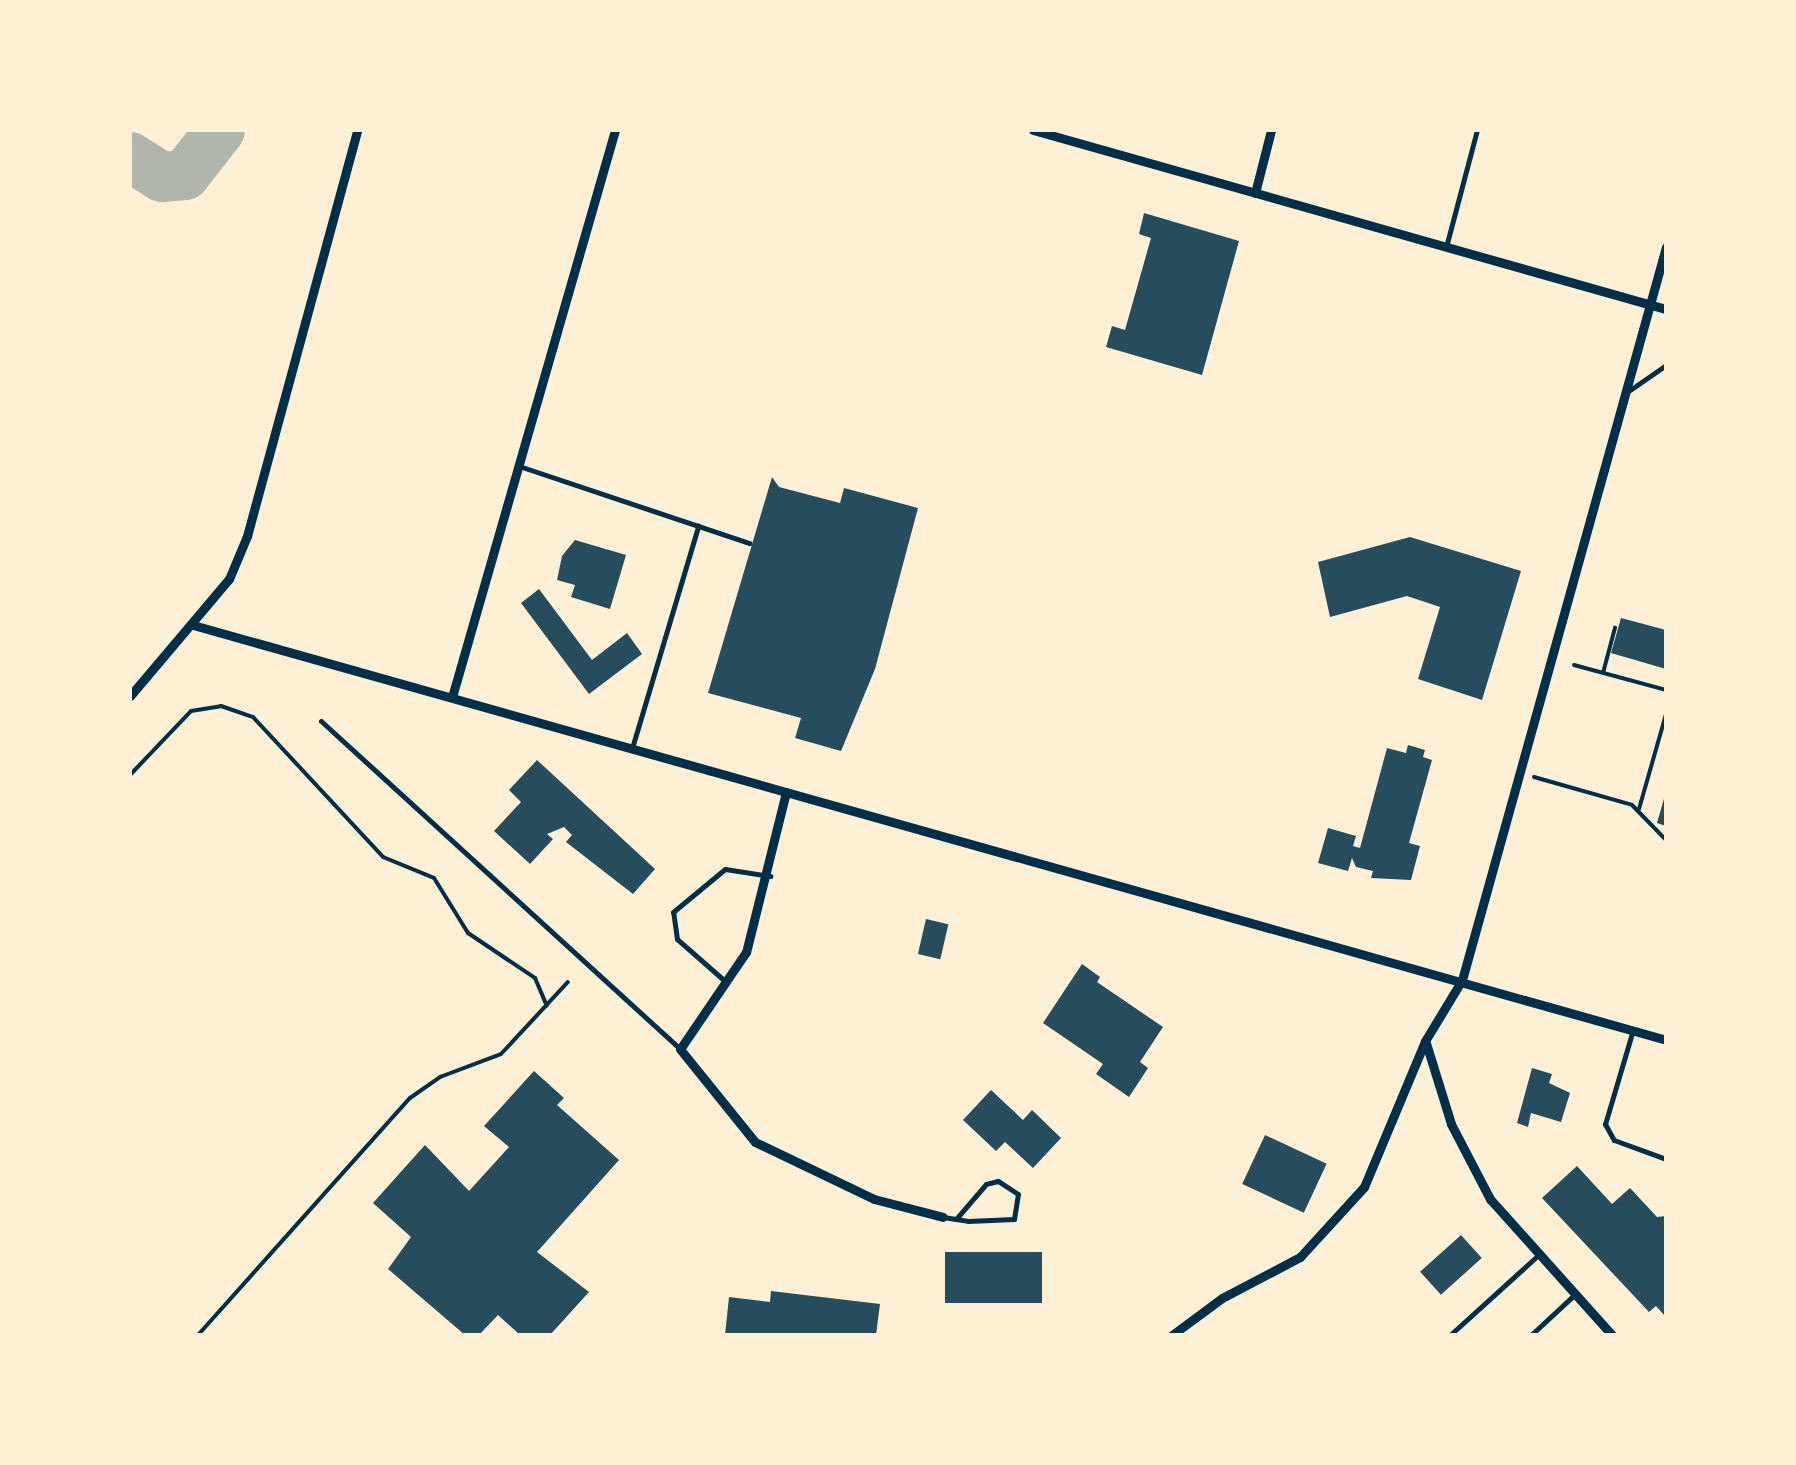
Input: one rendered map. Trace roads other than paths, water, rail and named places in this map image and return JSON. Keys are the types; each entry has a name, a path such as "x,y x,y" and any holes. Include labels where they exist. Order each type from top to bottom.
{"street":[{"path":"130,696 229,579 247,536 357,130"},
{"path":"452,697 614,130"},
{"path":"1033,130 1666,310"},
{"path":"1256,193 1272,130"},
{"path":"1172,1335 1222,1298 1300,1257 1364,1187 1425,1041 1462,980 1666,248"},
{"path":"193,626 1666,1040"},
{"path":"786,792 770,876 729,984 680,1048 733,1120 768,1150 874,1199 943,1217"},
{"path":"1425,1041 1451,1124 1490,1198 1537,1256 1612,1335"}],"lane":[{"path":"1446,247 1477,130"},
{"path":"1625,394 1666,365"},
{"path":"519,466 749,544"},
{"path":"632,748 698,526"},
{"path":"321,720 680,1048"},
{"path":"729,984 677,939 673,912 724,869 770,876"},
{"path":"1633,1030 1605,1124 1614,1140 1666,1159"},
{"path":"943,1217 956,1219 1014,1219 1018,1194 998,1181 986,1184 956,1219"},
{"path":"1450,1335 1537,1256"},
{"path":"1531,1335 1574,1296"}]}
